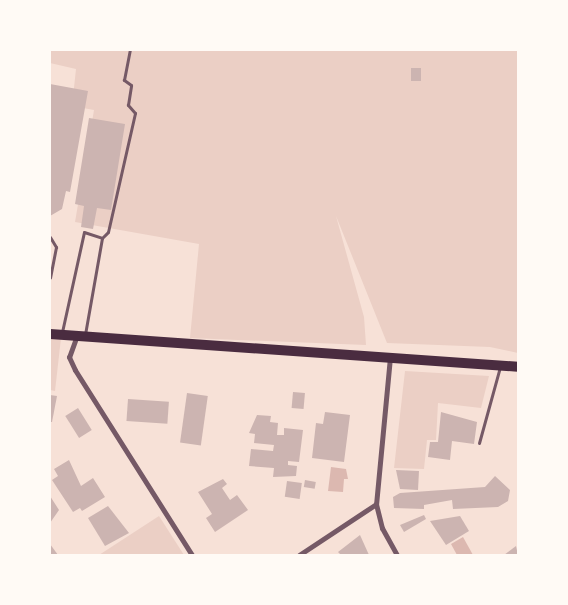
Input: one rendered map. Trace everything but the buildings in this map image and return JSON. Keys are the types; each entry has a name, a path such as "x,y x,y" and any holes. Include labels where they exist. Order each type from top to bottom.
{"main road":[{"path":"50,334 80,338 501,364 518,367"}],"street":[{"path":"80,338 70,357 75,370 192,555"},
{"path":"390,357 376,504 382,528 397,555"},
{"path":"299,555 376,504"}],"lane":[{"path":"80,338 102,238 108,232 135,113 128,105 131,86 124,80 130,50"},
{"path":"62,336 81,234 102,238"},
{"path":"50,237 56,247 50,277"},
{"path":"478,443 501,364"}],"shaded area":[{"path":"50,50 518,50 518,353 490,347 387,343 336,216 364,317 366,345 190,338 199,244 75,222 94,110 72,106 76,69 50,63"},
{"path":"50,337 61,338 55,391 50,390"},
{"path":"405,371 489,376 481,408 438,403 436,440 427,440 424,469 394,468"},
{"path":"331,467 346,469 348,479 344,479 343,492 328,491"},
{"path":"159,516 184,555 99,555"},
{"path":"463,537 473,555 457,555 451,544"}]}
